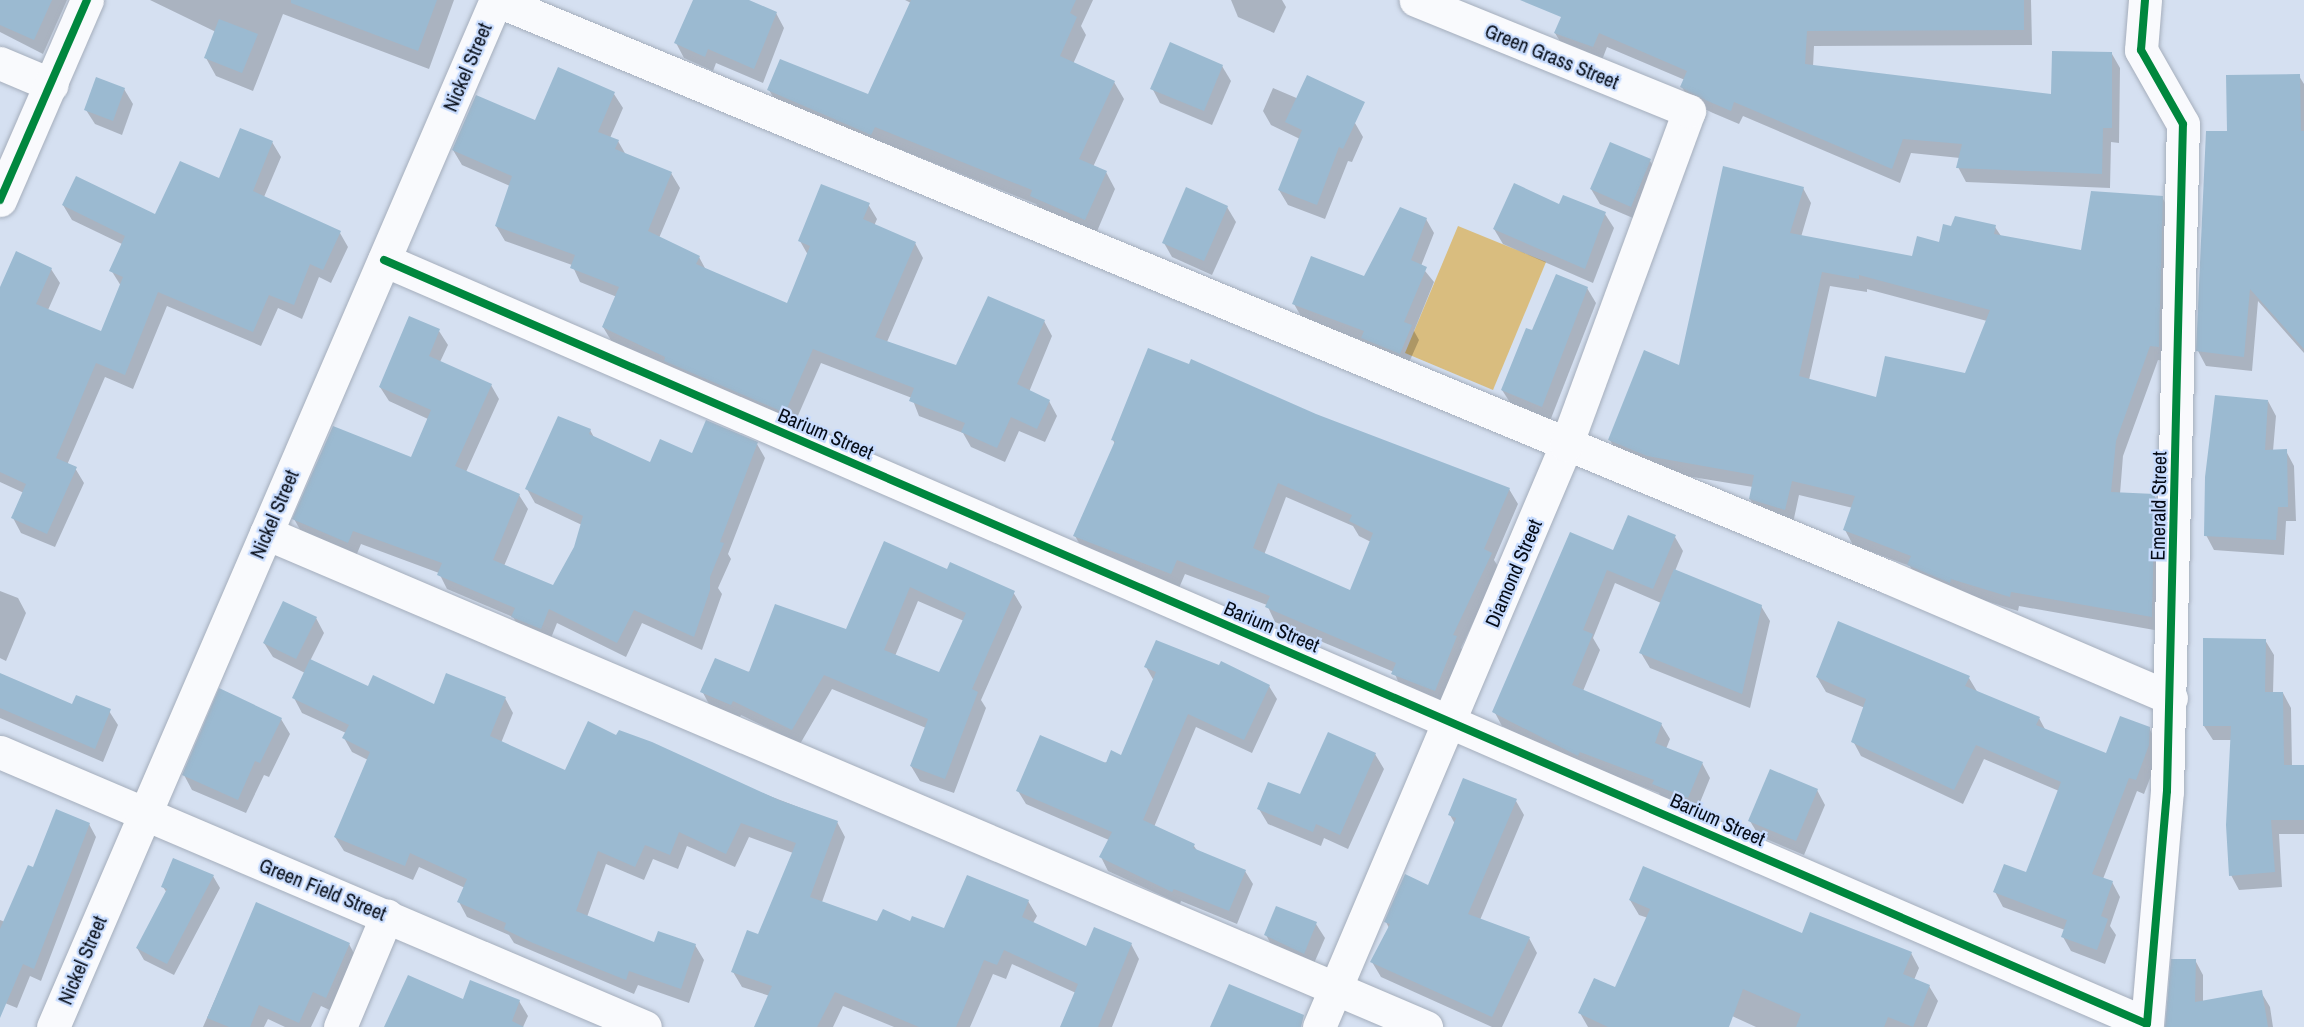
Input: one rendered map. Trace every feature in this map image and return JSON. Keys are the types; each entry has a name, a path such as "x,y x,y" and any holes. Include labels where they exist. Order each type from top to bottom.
{"street":[{"path":"0,200 87,0"},
{"path":"496,0 2171,698"},
{"name":"Nickel Street","path":"53,1027 496,0"},
{"name":"Green Grass Street","path":"1416,0 1689,111"},
{"name":"Emerald Street","path":"2145,0 2140,50 2182,124 2168,791 2147,1024"},
{"path":"0,63 51,85"},
{"name":"Diamond Street","path":"1320,1027 1452,721 1566,445 1689,111"},
{"name":"Barium Street","path":"384,260 2147,1024"},
{"path":"266,533 1337,987 1426,1027"},
{"name":"Green Field Street","path":"0,752 144,816 387,915 645,1027"},
{"path":"340,1027 387,915"}],"shaded area":[{"path":"1458,226 1546,262 1493,390 1405,353"}],"building":[{"path":"0,0 52,0 34,40 0,25"},
{"path":"291,0 437,0 418,51 291,3"},
{"path":"693,0 749,0 777,12 754,69 708,49 705,57 674,43"},
{"path":"911,0 1076,0 1070,13 1077,17 1060,56 1115,81 1079,159 1107,171 1085,220 1030,196 1032,190 875,127 871,135 767,90 780,59 868,94"},
{"path":"1520,0 2024,0 2024,30 1807,31 1805,64 2051,94 2052,51 2112,52 2112,128 2103,128 2102,174 1956,168 1962,144 1903,139 1892,169 1734,102 1731,111 1703,99 1680,87 1687,71 1599,33 1593,47 1554,33 1561,17"},
{"path":"219,19 258,34 242,73 204,58"},
{"path":"1170,42 1223,65 1204,111 1150,89"},
{"path":"558,67 615,92 598,132 619,140 615,149 672,172 648,231 700,256 696,264 787,303 810,246 798,241 821,184 870,203 863,219 916,242 875,337 956,365 988,296 1045,320 1017,384 1050,400 1037,429 1011,417 997,448 961,432 965,423 909,401 914,388 813,349 785,413 664,361 665,357 602,327 619,287 570,268 575,255 495,226 512,176 452,150 476,95 535,120"},
{"path":"2300,74 2301,131 2304,131 2304,349 2250,289 2244,357 2196,351 2206,131 2227,131 2226,75"},
{"path":"1307,75 1365,102 1343,149 1339,147 1317,205 1278,190 1302,130 1285,122"},
{"path":"96,77 125,88 113,121 84,110"},
{"path":"240,128 273,141 253,191 341,231 323,270 310,264 294,305 269,295 253,332 158,292 125,375 96,363 56,458 77,467 47,534 11,518 26,484 0,472 0,287 16,251 52,268 36,304 101,331 123,277 109,271 125,236 62,205 76,176 155,214 180,161 219,178"},
{"path":"1610,142 1651,159 1631,207 1590,189"},
{"path":"1723,166 1804,187 1790,233 1912,256 1917,236 1939,242 1943,224 1951,226 1955,216 1996,225 1994,234 2081,250 2091,191 2163,196 2159,347 2150,346 2116,441 2111,492 2155,494 2152,617 2011,592 2010,597 1951,579 1950,583 1907,565 1911,556 1843,530 1855,496 1792,481 1785,510 1749,499 1754,475 1647,456 1608,440 1644,350 1679,365","holes":["1822,272 1859,279 1859,275 1990,310 1965,373 1885,356 1876,397 1799,376"]},
{"path":"1514,183 1559,204 1563,195 1606,212 1585,269 1493,229"},
{"path":"1186,187 1228,206 1204,261 1162,243"},
{"path":"1400,207 1427,218 1411,260 1427,267 1404,322 1412,325 1400,354 1361,338 1364,331 1292,304 1311,256 1364,276"},
{"path":"1556,274 1588,287 1542,407 1501,390 1526,328 1532,330"},
{"path":"409,316 440,329 429,356 492,384 455,466 520,494 493,560 553,585 574,547 583,516 525,489 558,416 591,429 589,434 650,462 660,439 692,453 706,420 758,442 720,542 724,543 710,577 710,590 694,637 634,610 617,643 549,609 541,629 511,617 515,608 437,575 442,563 353,531 348,543 292,519 333,426 411,457 431,410 379,387"},
{"path":"1148,348 1189,364 1191,359 1316,414 1510,488 1484,549 1492,553 1453,635 1457,636 1435,691 1391,674 1396,663 1265,607 1270,596 1177,560 1171,574 1073,536 1115,441 1111,440","holes":["1278,483 1352,515 1349,521 1373,533 1350,590 1253,548"]},
{"path":"2215,395 2268,400 2265,450 2287,449 2288,507 2278,507 2276,540 2204,536 2205,477"},
{"path":"1628,515 1676,535 1653,589 1607,570 1583,630 1593,634 1572,685 1662,723 1655,743 1703,762 1688,798 1652,784 1654,780 1580,752 1578,756 1492,712 1570,532 1613,550"},
{"path":"884,541 947,569 950,562 1015,591 972,689 978,692 945,779 910,766 928,719 824,675 792,730 733,701 731,705 700,692 715,658 749,672 775,604 846,629","holes":["910,587 966,613 939,672 884,650"]},
{"path":"1674,569 1762,605 1742,694 1639,653"},
{"path":"283,601 317,617 296,659 263,643"},
{"path":"1838,621 1970,676 1965,686 2040,717 2036,725 2106,753 2120,716 2150,727 2149,745 2136,780 2129,778 2092,874 2113,881 2101,916 2108,919 2097,950 2061,937 2067,920 1993,892 2004,864 2026,872 2061,782 1976,745 1954,790 1851,742 1866,699 1816,677"},
{"path":"2203,638 2266,639 2265,692 2283,692 2284,765 2304,765 2304,820 2271,820 2275,872 2229,876 2226,825 2231,726 2203,726"},
{"path":"1156,640 1219,665 1221,661 1270,685 1244,740 1188,714 1143,820 1195,844 1193,848 1246,870 1229,911 1174,889 1172,892 1099,857 1112,832 1016,791 1040,735 1106,763 1111,750 1121,755 1156,672 1144,667"},
{"path":"310,659 368,686 373,675 434,704 446,673 506,697 490,736 565,770 588,721 616,735 619,730 652,742 779,800 838,821 810,897 877,921 883,909 910,921 912,916 944,928 967,875 1029,900 1022,917 1086,946 1094,927 1132,943 1098,1027 1060,1027 1078,984 1004,950 997,965 984,960 956,1027 919,1027 835,992 817,1027 754,1027 772,986 731,972 747,930 758,934 796,843 741,823 726,854 679,832 670,855 645,845 635,867 598,851 576,911 654,942 658,931 696,944 681,989 629,971 626,980 533,943 504,929 506,923 457,902 467,879 410,853 405,866 334,837 370,752 342,738 349,725 292,698"},
{"path":"0,673 72,704 76,695 111,709 95,749 0,708"},
{"path":"219,688 282,718 260,763 255,761 238,800 182,775"},
{"path":"1328,732 1376,753 1340,835 1316,824 1313,832 1257,809 1268,782 1300,794"},
{"path":"1770,769 1818,789 1796,841 1748,821"},
{"path":"1463,778 1517,799 1468,914 1530,937 1492,1017 1370,962 1390,924 1384,922 1405,874 1428,885 1456,818 1448,815"},
{"path":"56,809 90,823 34,969 23,964 0,1018 0,929 28,865 33,867"},
{"path":"173,858 214,875 167,964 136,948 167,889 161,887"},
{"path":"1643,866 1802,933 1810,912 1912,952 1903,974 1930,985 1913,1027 1888,1017 1884,1027 1796,1027 1801,1014 1743,989 1729,1027 1608,1027 1578,1013 1594,978 1615,987 1650,909 1629,900"},
{"path":"256,902 350,943 326,998 313,992 299,1023 259,1005 250,1027 229,1027 207,1018"},
{"path":"1276,906 1317,922 1304,954 1264,935"},
{"path":"2171,959 2196,959 2195,1002 2262,990 2268,1027 2165,1027"},
{"path":"408,975 463,999 470,980 520,1000 512,1021 524,1027 384,1027"},
{"path":"1229,984 1304,1015 1301,1027 1210,1027"}],"cycle path":[{"path":"0,200 87,0"},
{"path":"384,260 2147,1024 2167,791 2183,124 2141,50 2145,0"}]}
